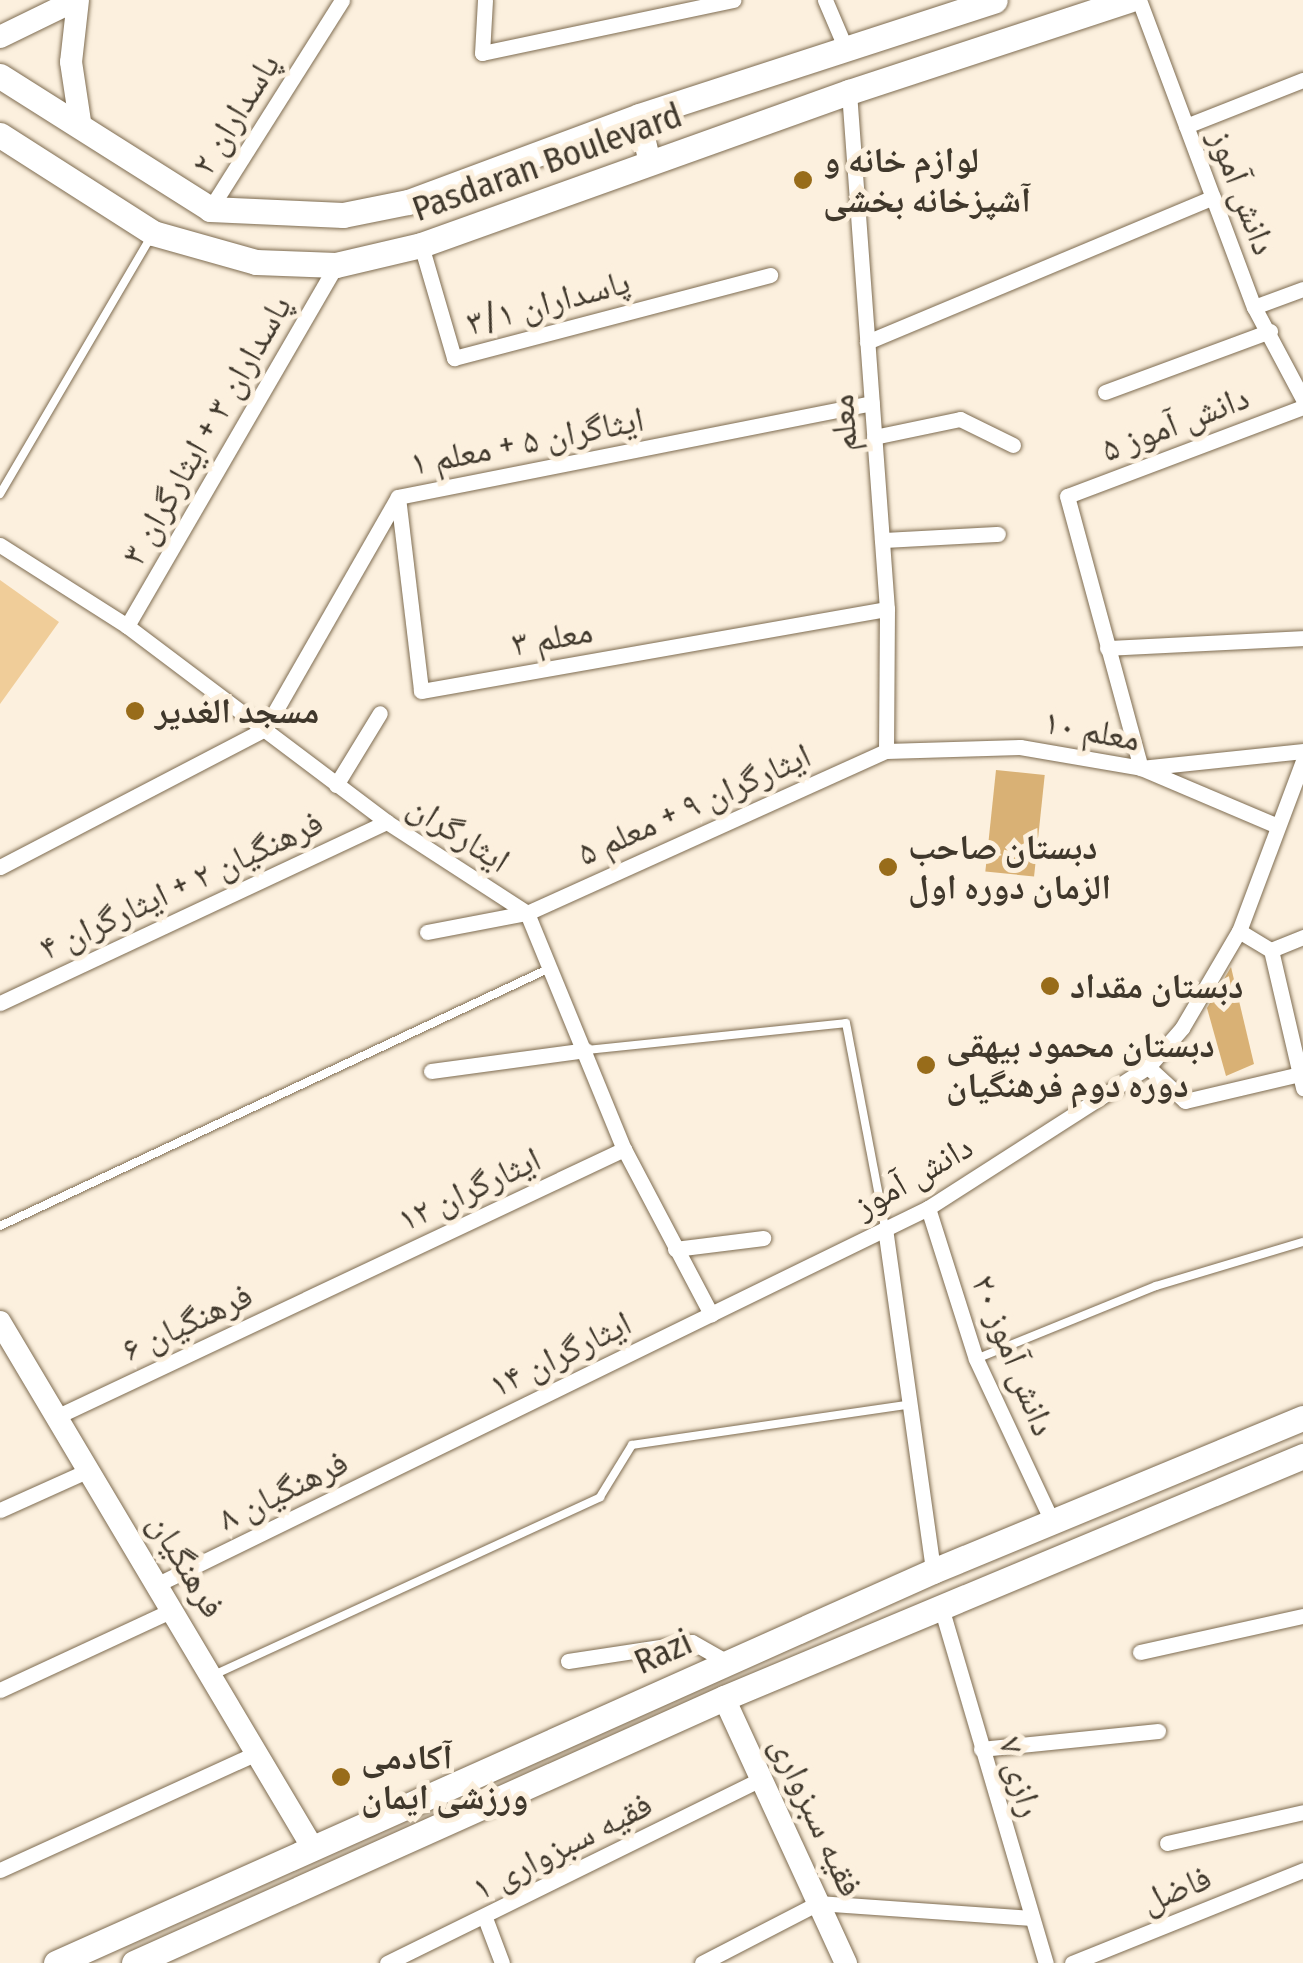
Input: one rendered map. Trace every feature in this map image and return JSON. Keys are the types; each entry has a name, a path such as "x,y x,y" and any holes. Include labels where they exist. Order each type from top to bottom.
{"main road":[{"name":"Pasdaran Boulevard","path":"0,76 210,209 343,216 408,202 639,116 994,0"},
{"name":"Pasdaran Boulevard","path":"2,140 153,234 256,262 336,265 421,245 849,92 1129,0"},
{"name":"Razi","path":"56,1963 311,1845 933,1571 1303,1418"},
{"name":"Razi","path":"134,1963 724,1698 1303,1456"},
{"path":"1203,1460 1216,1492"}],"street":[{"path":"0,36 77,0"},
{"path":"77,0 70,62 81,128"},
{"name":"پاسداران ۲","path":"210,209 342,0"},
{"path":"485,0 482,54 733,0"},
{"path":"825,0 845,47"},
{"name":"دانش آموز","path":"1139,0 1254,308 1297,373 1303,398"},
{"path":"1186,126 1303,80"},
{"name":"معلم","path":"849,92 886,609 886,750"},
{"path":"639,116 650,164"},
{"path":"867,342 1213,197"},
{"name":"پاسداران ۳/۱","path":"421,245 454,358 770,275"},
{"name":"پاسداران ۳ + ایثارگران ۳","path":"127,626 336,265"},
{"path":"1254,308 1303,290"},
{"path":"1104,392 1270,331"},
{"name":"ایثاگران ۵ + معلم ۱","path":"265,729 398,497 872,403"},
{"name":"دانش آموز ۵","path":"1108,648 1067,496 1303,406"},
{"path":"874,437 960,419 1012,446"},
{"name":"معلم ۳","path":"398,497 421,690 886,609"},
{"path":"882,540 998,534"},
{"name":"ایثارگران","path":"0,545 127,626 336,786 528,913 624,1149 712,1314"},
{"path":"1303,638 1108,648 1141,768 1303,750"},
{"path":"336,786 380,713"},
{"path":"0,867 265,729"},
{"name":"معلم ۱۰","path":"886,750 1020,747 1141,768 1275,825"},
{"name":"ایثارگران ۹ + معلم ۵","path":"427,932 528,913 886,750"},
{"name":"دانش آموز","path":"712,1314 928,1208 1148,1067 1182,1028 1239,931 1275,825 1303,761"},
{"name":"فرهنگیان ۲ + ایثارگران ۴","path":"0,1003 387,822"},
{"path":"1148,1067 1185,1101 1301,1081 1271,950 1239,931"},
{"path":"1271,950 1303,937"},
{"path":"430,1071 586,1050"},
{"name":"ایثارگران ۱۲","path":"341,1282 624,1149"},
{"name":"دانش آموز ۲۰","path":"928,1208 976,1359 1052,1521"},
{"path":"885,1228 933,1571"},
{"path":"675,1248 763,1238"},
{"name":"فرهنگیان ۶","path":"58,1416 341,1282"},
{"name":"ایثارگران ۱۴","path":"434,1449 712,1314"},
{"name":"فرهنگیان","path":"0,1323 311,1845"},
{"name":"فرهنگیان ۸","path":"158,1584 434,1449"},
{"path":"0,1510 89,1470"},
{"name":"رازی ۷","path":"940,1607 1046,1963"},
{"path":"0,1690 172,1610"},
{"path":"1140,1652 1303,1616"},
{"path":"568,1661 692,1642 727,1662"},
{"name":"فقیه سبزواری","path":"724,1698 846,1963"},
{"path":"981,1749 1158,1731"},
{"path":"0,1870 255,1754"},
{"name":"فقیه سبزواری ۱","path":"388,1963 761,1779"},
{"path":"1167,1842 1303,1812"},
{"name":"فاضل","path":"1072,1963 1107,1957 1303,1870"},
{"path":"702,1963 818,1903 1031,1918"},
{"path":"485,1918 502,1963"}],"lane":[{"path":"0,494 153,234"},
{"path":"0,1226 548,968"},
{"path":"586,1050 846,1023 885,1228"},
{"path":"976,1359 1156,1286 1303,1242"},
{"path":"212,1676 600,1498 632,1444 907,1405"}],"shaded area":[{"path":"0,580 59,622 0,704"}],"building":[{"path":"996,770 1045,775 1034,877 985,871"},
{"path":"1231,967 1254,1064 1226,1076 1207,1008"}],"place":[{"name":"لوازم خانه و آشپزخانه بخشی","path":"803,180"},
{"name":"مسجد الغدیر","path":"135,711"},
{"name":"دبستان صاحب الزمان دوره اول","path":"888,867"},
{"name":"دبستان مقداد","path":"1050,986"},
{"name":"دبستان محمود بیهقی دوره دوم فرهنگیان","path":"926,1065"},
{"name":"آکادمی ورزشی ایمان","path":"341,1777"}]}
